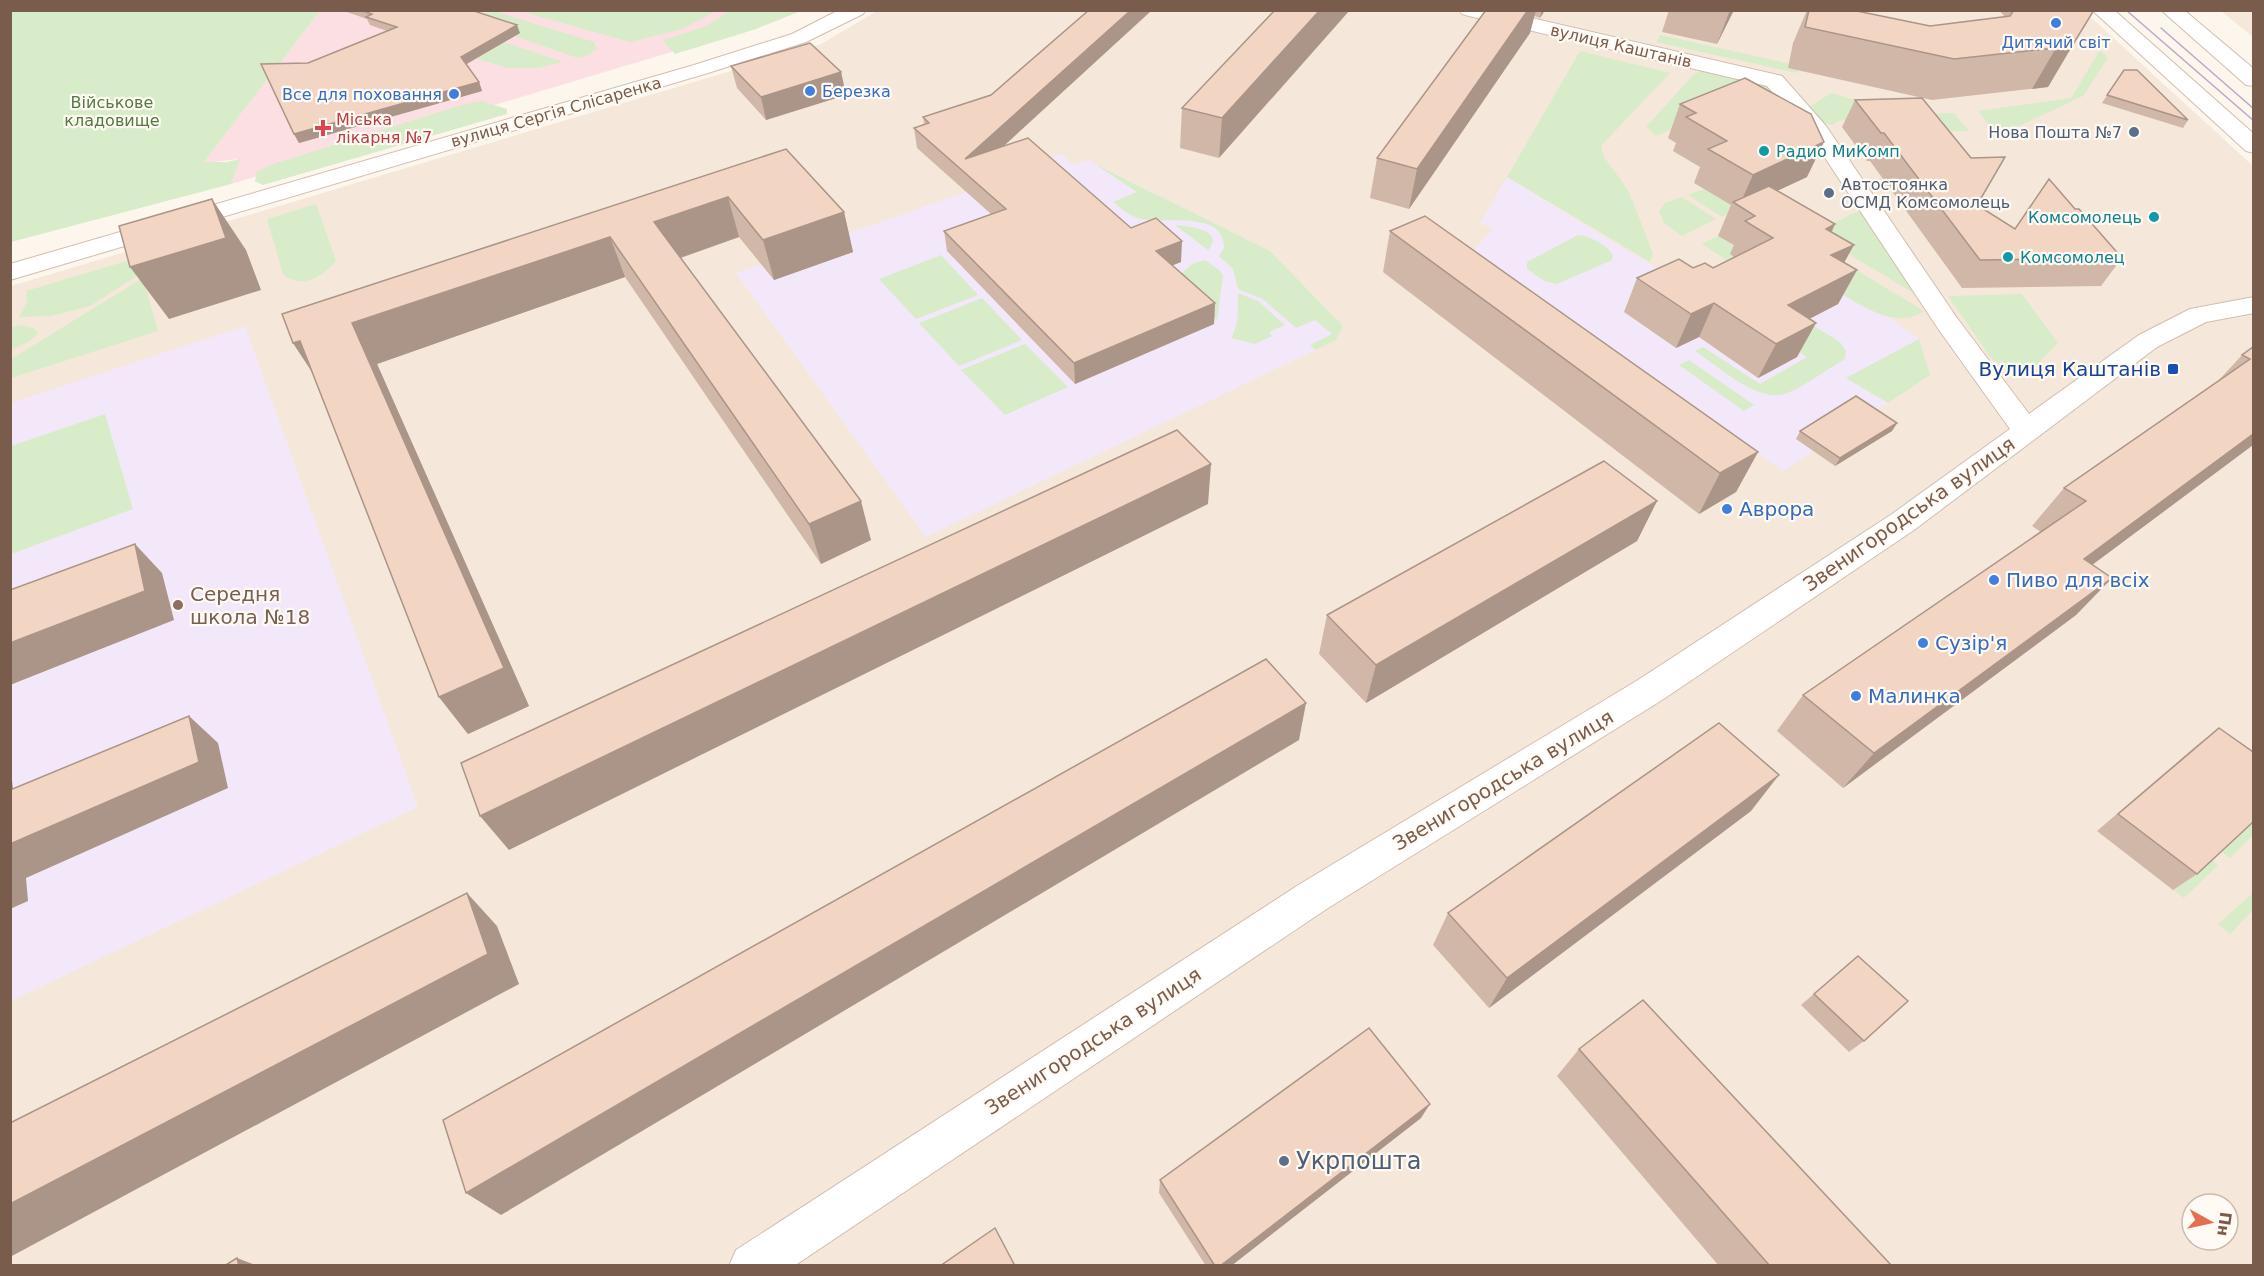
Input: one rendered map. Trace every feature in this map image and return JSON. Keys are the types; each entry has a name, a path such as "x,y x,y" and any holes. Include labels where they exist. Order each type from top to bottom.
{"street":[{"name":"вулиця Сергія Слісаренка","path":"10,272 723,62 799,38 856,10"},
{"name":"вулиця Каштанів","path":"1469,10 1774,81 1818,131 1948,324 2027,432"},
{"path":"2102,10 2243,126 2253,146"},
{"path":"2170,10 2253,80"},
{"name":"Звенигородська вулиця","path":"752,1266 1314,896 1650,690 1903,522 2148,341 2199,315 2253,305"}],"shaded area":[{"name":"Міська лікарня №7","path":"320,11 793,11 738,32 231,184 239,159 203,163"},
{"path":"877,11 2084,11 2253,166 2253,1265 11,1266 11,286 821,44"},
{"path":"2221,11 2253,11 2253,37"},
{"path":"1062,154 1073,165 1088,160 1270,251 1343,326 1336,340 926,537 736,273 966,192 986,179"},
{"path":"1507,177 1715,304 1835,279 1919,339 1930,375 1783,471 1473,252 1493,228 1480,223"},
{"name":"Середня школа №18","path":"245,326 418,807 11,1001 11,403"}],"green space":[{"path":"452,10 469,14 497,12 594,42 597,48 589,55 578,58 514,36"},
{"path":"715,10 683,29 630,42 520,11"},
{"path":"731,10 801,11 753,30 675,54 662,40 704,27"},
{"name":"Військове кладовище","path":"11,11 320,11 204,162 227,162 240,159 231,184 11,242"},
{"path":"383,29 481,56 504,42 563,62 537,68 507,68"},
{"path":"1660,35 1800,66 1797,73 1656,42"},
{"path":"2100,50 2108,58 2083,96 2019,126 1992,128 1978,111 2071,98"},
{"path":"1580,51 1670,73 1601,146 1604,157 1628,190 1653,253 1650,262 1507,177"},
{"path":"1711,71 1767,86 1810,133 1731,104 1656,136 1646,127 1694,74"},
{"path":"1831,93 1898,112 1838,121 1832,125 1817,121 1809,107"},
{"path":"481,101 507,109 507,114 263,185 255,181 257,172 273,164"},
{"path":"1954,113 1969,131 1925,132 1910,114"},
{"path":"1095,164 1270,251 1343,326 1336,340 1315,350 1310,345 1332,334 1315,320 1296,328 1263,299 1238,289 1233,269 1219,256 1224,248 1222,236 1215,228 1205,223 1192,221 1141,219 1123,210 1113,202 1137,192"},
{"path":"1704,189 1745,206 1722,217 1688,195"},
{"path":"1682,197 1716,219 1682,236 1664,223 1659,211 1665,203"},
{"path":"316,204 336,261 312,280 290,279 283,274 267,219"},
{"path":"1860,212 1915,294 1814,233"},
{"path":"1175,225 1203,230 1209,234 1212,243 1208,250"},
{"path":"1578,235 1593,239 1602,245 1613,255 1612,260 1557,284 1544,281 1527,269 1527,262"},
{"path":"1718,236 1740,249 1748,266 1740,269 1702,244"},
{"path":"190,242 90,306 51,316 19,317 27,302 26,291"},
{"path":"941,255 978,295 916,319 879,279"},
{"path":"1205,260 1223,275 1217,320 1179,286 1179,276 1192,264"},
{"path":"1858,271 1924,311 1912,317 1887,316 1860,305 1826,283 1840,282"},
{"path":"143,278 158,331 11,378 11,359"},
{"path":"1238,293 1258,301 1285,325 1269,332 1272,336 1255,344 1231,338 1237,322"},
{"path":"2022,294 2058,343 2028,374 2010,372 1991,358 1948,296"},
{"path":"982,298 1022,340 959,366 919,323"},
{"path":"1788,310 1840,342 1846,351 1845,359 1791,391 1773,395 1750,388 1695,351 1703,347 1760,384 1807,357 1759,326"},
{"path":"20,325 33,328 38,333 30,341 11,350 11,327"},
{"path":"1919,339 1930,375 1888,403 1846,378"},
{"path":"1025,344 1068,387 1005,415 961,370"},
{"path":"1689,360 1754,405 1744,411 1679,365"},
{"path":"105,414 133,509 11,554 11,446"},
{"path":"2253,816 2253,835 2230,858 2218,849"},
{"path":"2208,857 2218,865 2184,898 2173,890"},
{"path":"2253,893 2253,910 2230,934 2218,924"}],"building":[{"path":"361,10 471,10 517,25 461,57 479,82 294,134 261,64 308,63 397,27 366,17 372,14"},
{"path":"1089,10 1131,10 965,159 1028,138 1131,228 1156,218 1182,241 1156,251 1215,303 1074,363 944,231 1006,209 914,128 929,123 923,117 991,95"},
{"path":"1275,10 1320,10 1222,118 1182,108"},
{"path":"1486,10 1528,10 1417,169 1377,158"},
{"path":"1809,10 1852,10 1930,26 2010,16 2014,10 2094,10 2072,46 1954,59 1805,27"},
{"path":"810,43 841,72 761,97 731,66"},
{"path":"2124,70 2137,70 2188,120 2107,95"},
{"path":"1745,78 1811,114 1824,142 1753,175 1708,149 1727,141 1686,117 1696,113 1680,104"},
{"path":"1922,98 1971,158 2005,157 1977,205 2015,229 2049,179 2122,258 1980,260 1884,133 1881,133 1855,100"},
{"path":"786,149 844,212 763,240 728,197 654,222 861,501 809,524 610,237 352,323 504,668 439,697 300,341 293,343 282,314"},
{"path":"1769,186 1835,224 1826,229 1854,245 1831,255 1857,270 1788,305 1816,323 1776,344 1714,303 1691,314 1637,278 1679,259 1693,268 1705,263 1713,268 1773,238 1745,221 1755,216 1733,202"},
{"path":"212,199 226,238 130,267 119,226"},
{"path":"1425,216 1758,452 1720,473 1390,231"},
{"path":"2253,347 2253,434 2084,559 2112,578 1874,753 1803,695 2086,501 2064,488 2250,359 2242,355"},
{"path":"1856,396 1897,423 1840,458 1800,431"},
{"path":"1177,430 1211,464 480,816 461,763"},
{"path":"1604,461 1657,501 1376,665 1327,615"},
{"path":"135,544 145,591 10,643 10,590"},
{"path":"1266,659 1306,703 466,1193 443,1120"},
{"path":"189,716 199,762 10,844 10,790"},
{"path":"1719,723 1779,775 1507,978 1448,913"},
{"path":"2219,728 2253,752 2253,822 2197,874 2118,814"},
{"path":"467,893 488,954 10,1204 10,1123"},
{"path":"1858,956 1908,1001 1864,1041 1814,994"},
{"path":"1643,1000 1892,1266 1770,1266 1579,1049"},
{"name":"Укрпошта","path":"1369,1028 1430,1104 1220,1266 1215,1266 1160,1180"},
{"path":"995,1228 1015,1266 940,1266"},
{"path":"237,1258 239,1266 224,1266"}],"tram line":[{"path":"2126,10 2254,121"},
{"path":"2161,28 2254,109"}],"place":[{"name":"Дитячий світ","path":"2056,23"},
{"name":"Березка","path":"810,91"},
{"name":"Все для поховання","path":"454,94"},
{"name":"Міська лікарня №7","path":"323,128"},
{"name":"Нова Пошта №7","path":"2134,132"},
{"name":"Радио МиКомп","path":"1764,151"},
{"name":"Автостоянка ОСМД Комсомолець","path":"1829,193"},
{"name":"Комсомолець","path":"2154,217"},
{"name":"Комсомолец","path":"2008,257"},
{"name":"Вулиця Каштанів","path":"2173,369"},
{"name":"Аврора","path":"1727,509"},
{"name":"Пиво для всіх","path":"1994,580"},
{"name":"Середня школа №18","path":"178,605"},
{"name":"Сузір'я","path":"1923,643"},
{"name":"Малинка","path":"1856,696"},
{"name":"Укрпошта","path":"1284,1161"}]}
